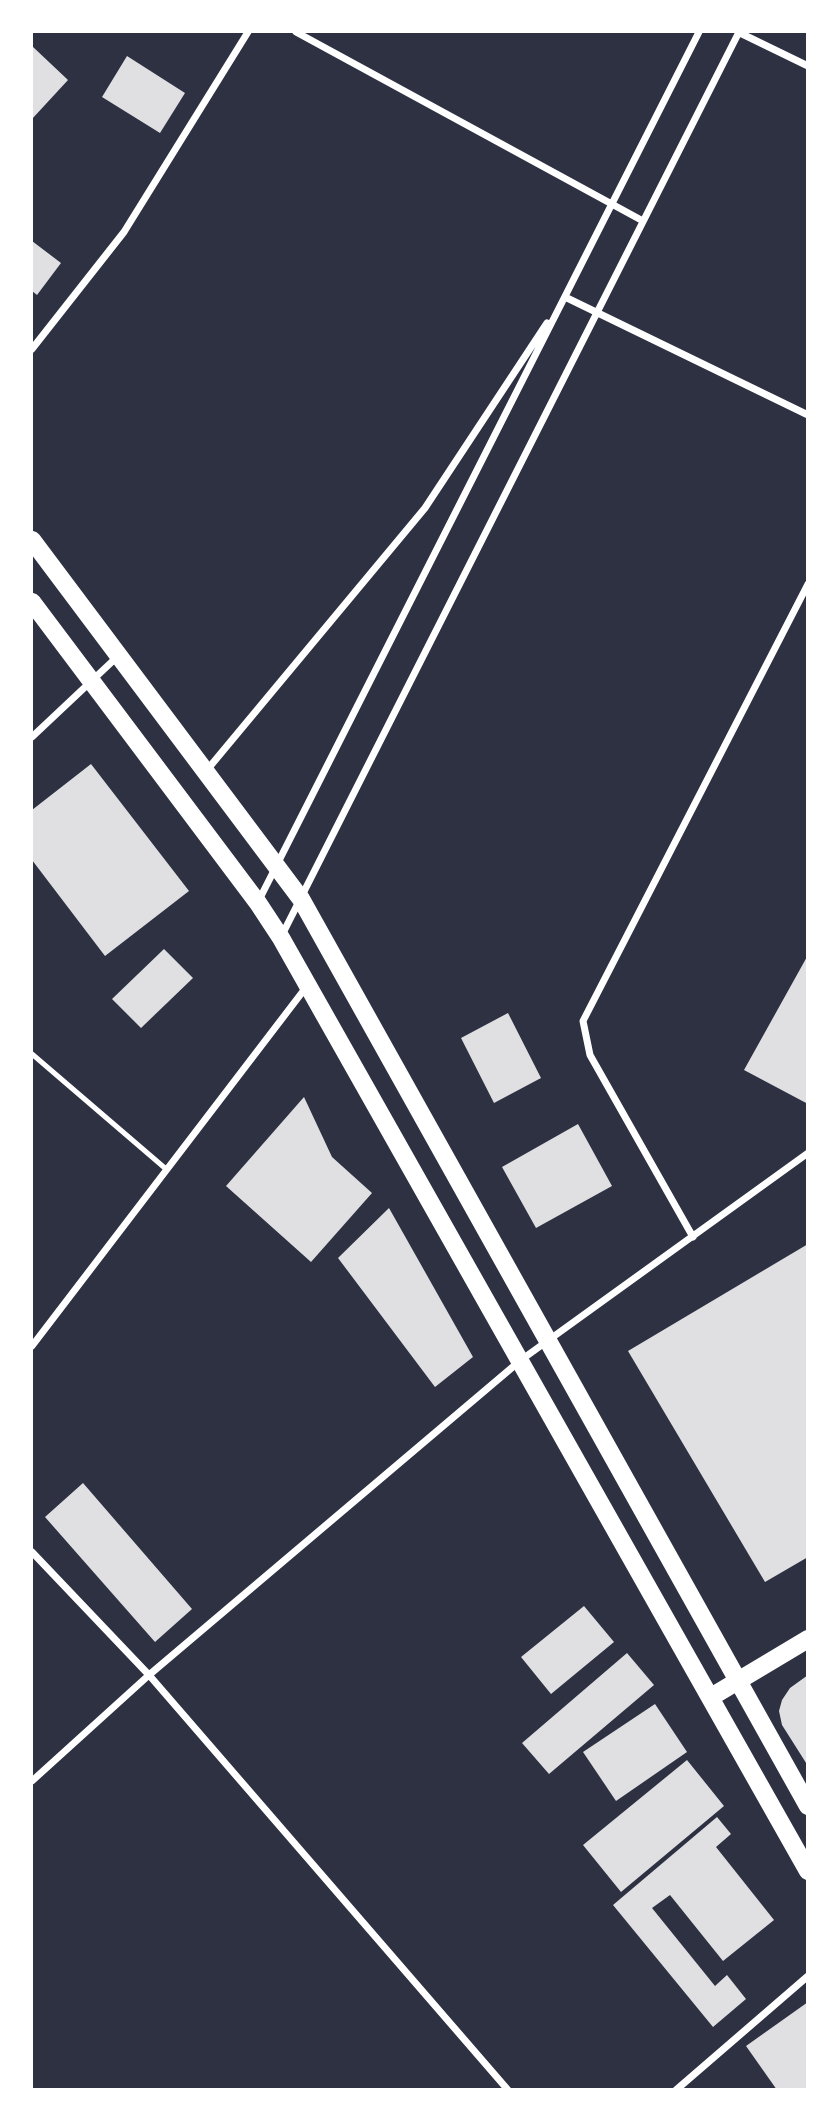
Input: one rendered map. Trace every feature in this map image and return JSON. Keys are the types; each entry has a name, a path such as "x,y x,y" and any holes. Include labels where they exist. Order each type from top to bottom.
{"main road":[{"path":"32,540 301,900 807,1806"},
{"path":"32,602 258,902 281,937 807,1871"},
{"path":"711,1697 807,1639"}],"street":[{"path":"32,349 124,232 248,32"},
{"path":"296,32 643,221"},
{"path":"258,902 699,32"},
{"path":"281,937 738,32 807,66"},
{"path":"565,297 807,415"},
{"path":"205,773 425,508 565,297"},
{"path":"693,1237 590,1055 583,1021 807,584"},
{"path":"32,737 117,657"},
{"path":"32,1346 307,986"},
{"path":"32,1781 149,1675 521,1360 807,1153"},
{"path":"32,1552 149,1675 508,2090"},
{"path":"676,2090 807,1976"}],"lane":[{"path":"32,1054 166,1169"}],"building":[{"path":"32,46 68,80 32,119"},
{"path":"127,56 185,93 160,133 102,97"},
{"path":"32,241 61,263 37,295 32,291"},
{"path":"91,764 189,891 105,956 32,860 32,810"},
{"path":"164,949 193,978 141,1028 112,999"},
{"path":"808,955 808,1104 744,1070"},
{"path":"508,1013 541,1078 494,1103 461,1038"},
{"path":"304,1097 332,1157 372,1193 311,1262 226,1186"},
{"path":"578,1124 612,1186 536,1228 502,1167"},
{"path":"389,1208 473,1357 435,1387 338,1258"},
{"path":"808,1244 808,1557 765,1582 628,1351"},
{"path":"83,1483 192,1609 155,1642 45,1517"},
{"path":"584,1606 614,1642 551,1694 521,1657"},
{"path":"627,1653 654,1685 549,1774 522,1743"},
{"path":"808,1675 808,1766 782,1725 779,1711 790,1688"},
{"path":"655,1704 687,1752 616,1801 583,1752"},
{"path":"687,1760 724,1806 621,1892 583,1845"},
{"path":"717,1817 731,1834 716,1847 774,1920 723,1961 670,1895 652,1908 715,1986 727,1975 746,1999 713,2027 613,1905"},
{"path":"808,2002 808,2090 777,2090 746,2046"}]}
